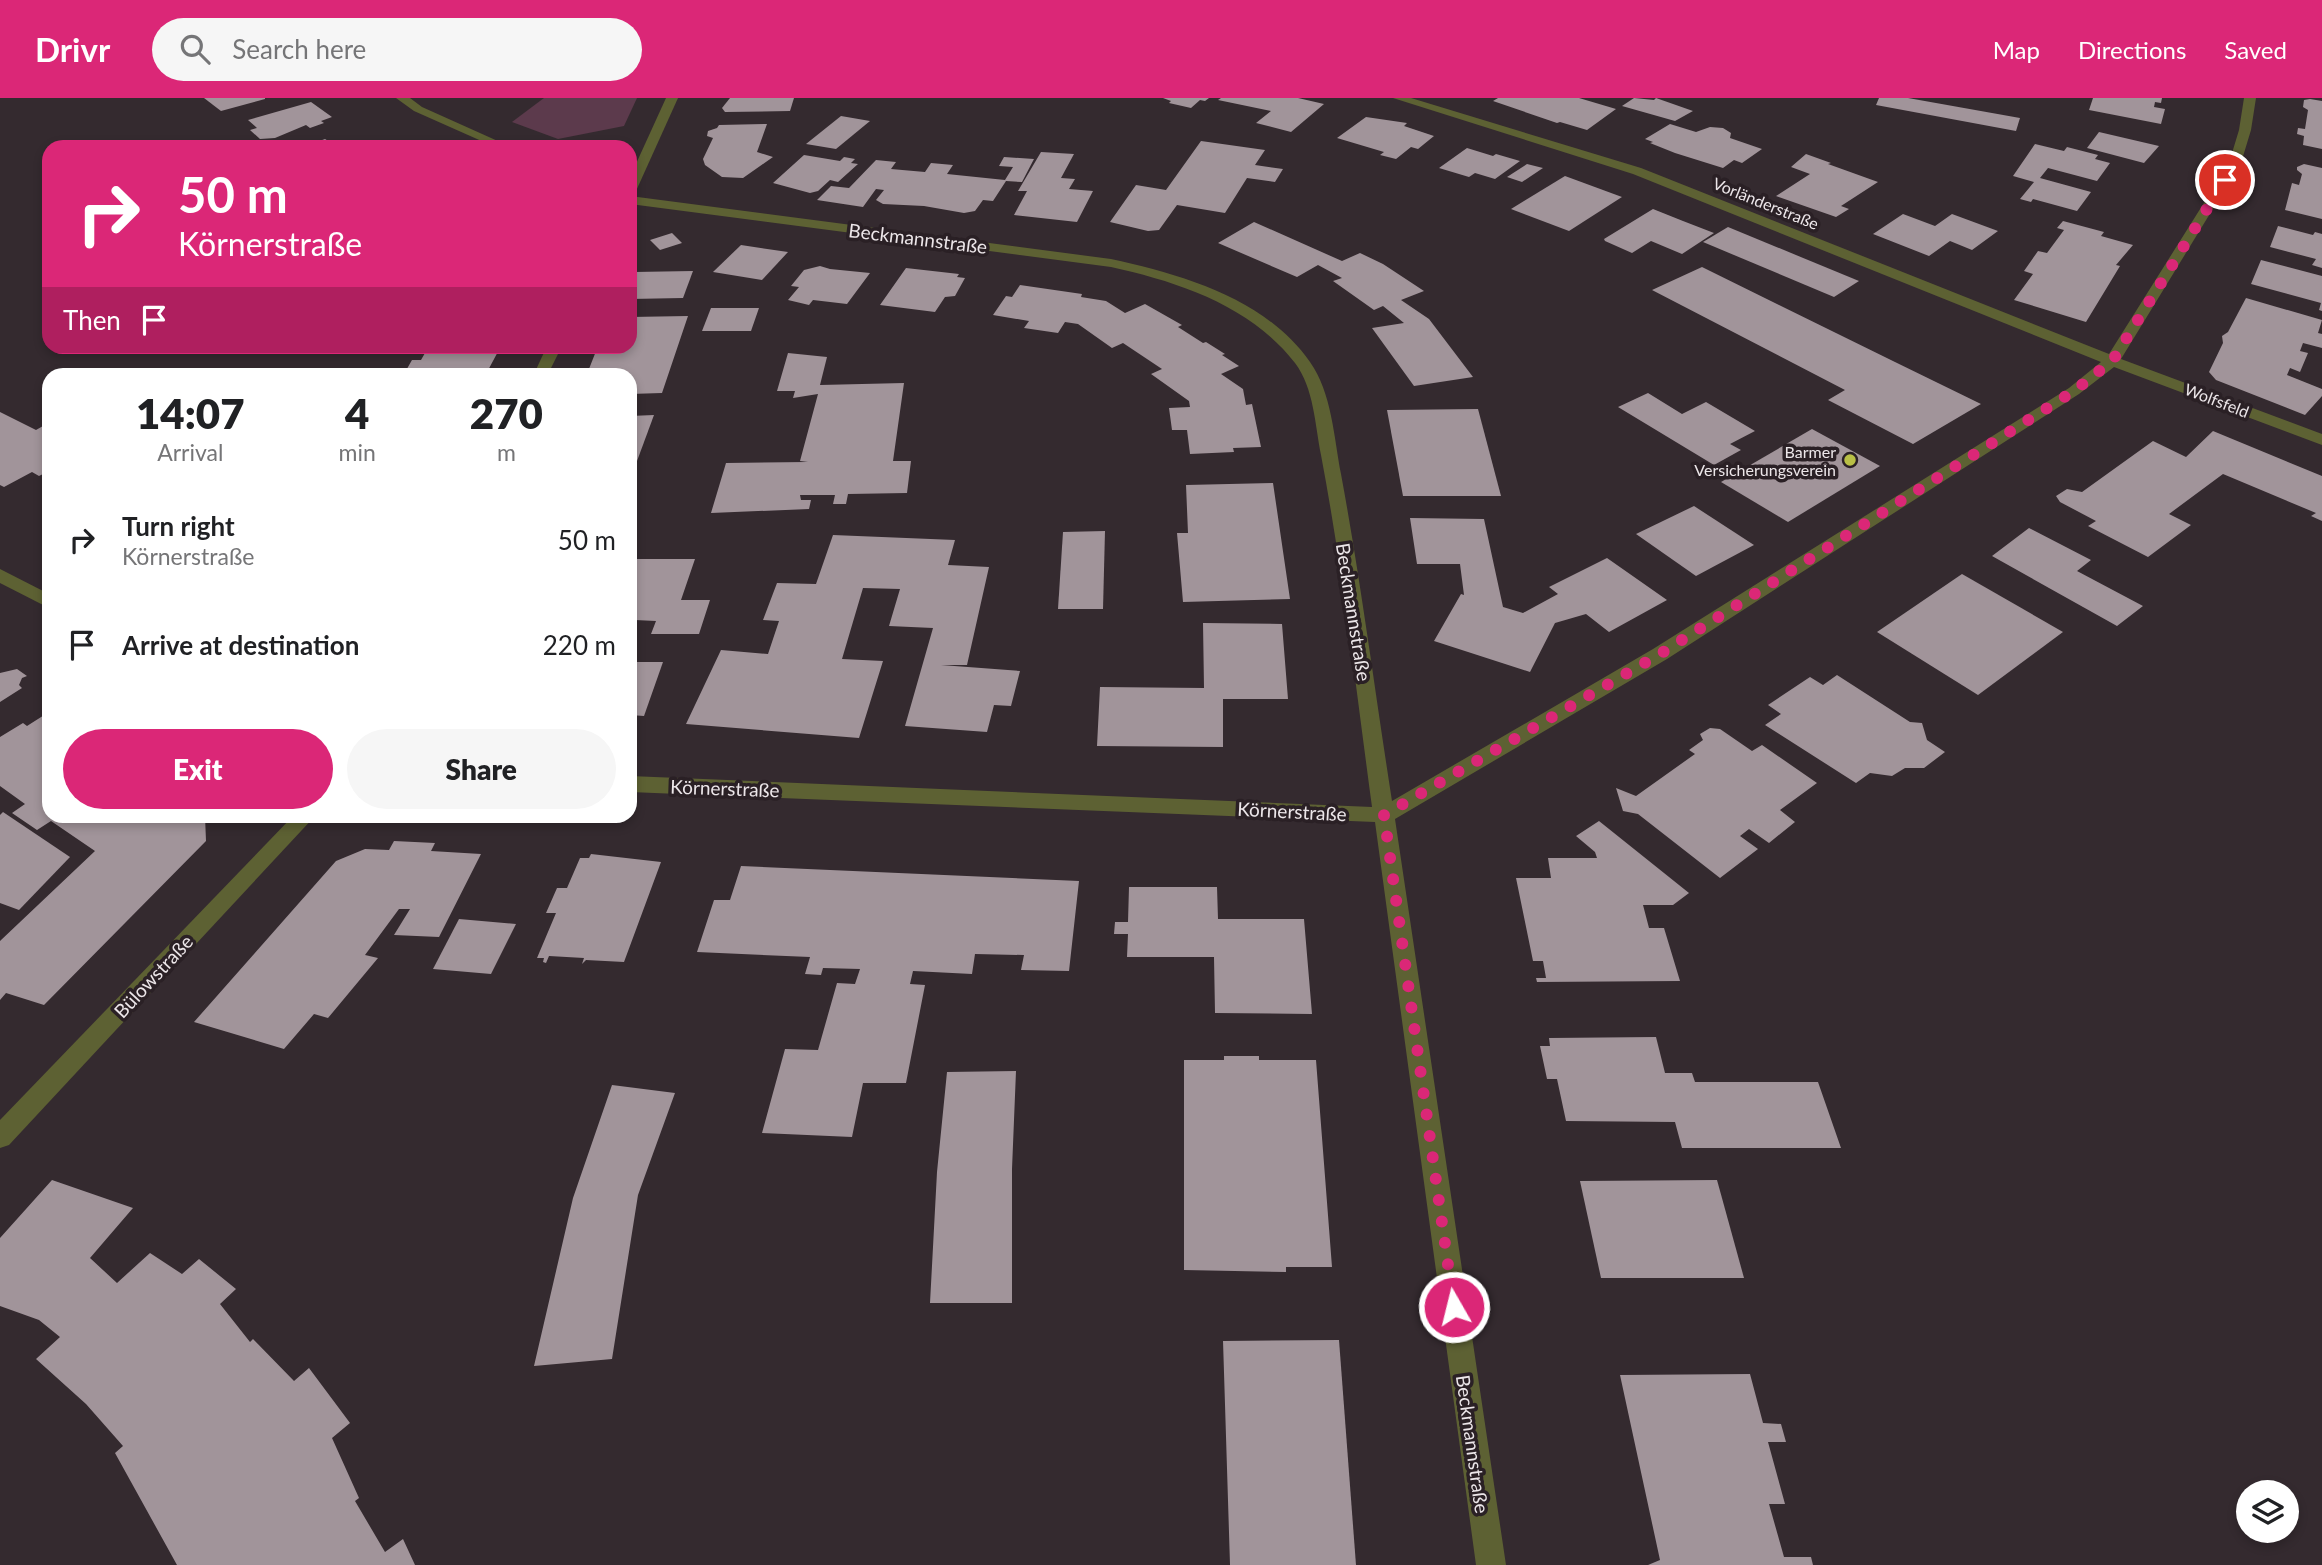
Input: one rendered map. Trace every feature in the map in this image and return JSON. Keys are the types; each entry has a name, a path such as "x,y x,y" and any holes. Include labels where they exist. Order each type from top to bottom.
{"street":[{"path":"402,98 418,109 489,140"},
{"path":"637,175 671,98"},
{"name":"Vorländerstraße","path":"1399,98 1637,171 2113,360"},
{"path":"1384,815 1660,654 2074,391 2113,360 2235,163 2245,130 2250,98"},
{"name":"Beckmannstraße","path":"637,201 1143,268 1189,284 1270,329 1305,365 1315,385 1332,467 1491,1565"},
{"name":"Wolfsfeld","path":"2113,360 2322,440"},
{"path":"0,575 42,598"},
{"name":"Körnerstraße","path":"637,784 1384,815"},
{"name":"Bülowstraße","path":"0,1138 298,823"}],"shaded area":[{"path":"544,98 637,98 624,126 558,139 512,122"}],"building":[{"path":"204,98 265,98 265,99 221,111"},
{"path":"730,98 794,98 790,111 725,112 722,108"},
{"path":"1163,98 1209,98 1200,100 1191,108 1169,103 1171,101"},
{"path":"1298,98 1324,104 1291,132 1256,123 1271,111 1218,100"},
{"path":"1498,98 1579,98 1616,109 1587,130 1557,123 1493,101"},
{"path":"1634,98 1656,98 1693,111 1675,121 1622,106"},
{"path":"1879,98 1908,98 2020,118 2016,131 1876,105"},
{"path":"2093,98 2162,98 2161,103 2155,102 2154,107 2165,109 2161,124 2089,110"},
{"path":"2304,100 2322,101 2322,149 2303,145 2304,136 2297,134 2298,128 2305,129 2308,110 2303,107"},
{"path":"311,102 332,117 321,121 324,123 310,128 306,125 275,138 260,139 250,130 257,128 248,120"},
{"path":"841,116 870,121 836,149 806,144"},
{"path":"1366,117 1407,123 1404,126 1434,136 1418,149 1411,147 1396,159 1380,155 1384,152 1337,138"},
{"path":"767,124 757,152 773,157 743,178 722,177 705,165 703,159 713,138 707,136 708,131 719,125"},
{"path":"1670,124 1696,132 1710,127 1723,128 1731,133 1730,138 1762,149 1742,163 1734,160 1723,168 1675,153 1645,139"},
{"path":"2099,132 2159,146 2144,163 2087,148"},
{"path":"1201,141 1265,150 1255,165 1283,169 1275,182 1247,178 1225,213 1177,205 1159,230 1148,231 1110,222 1136,185 1166,190"},
{"path":"2035,144 2064,151 2067,147 2098,155 2095,159 2110,163 2097,181 2048,168 2040,178 2091,192 2077,211 2033,199 2031,202 2020,199 2034,182 2013,176"},
{"path":"1467,148 1520,161 1495,179 1475,173 1469,177 1439,168"},
{"path":"1041,152 1074,154 1061,178 1075,179 1069,189 1093,191 1077,222 1014,215 1027,191 1018,191"},
{"path":"1806,154 1878,182 1841,206 1849,209 1836,217 1776,196 1810,174 1791,167"},
{"path":"804,155 840,161 844,157 855,159 851,163 858,164 838,182 830,180 818,191 810,193 773,183"},
{"path":"1004,157 1034,159 1022,182 1006,181 993,201 983,200 975,211 964,213 924,206 883,204 876,200 884,190 876,189 863,207 817,200 831,186 849,188 876,160 896,162 891,169 925,172 931,163 953,165 947,174 1005,180 1013,167 999,166"},
{"path":"1527,164 1543,168 1522,182 1507,177"},
{"path":"2304,164 2322,168 2322,219 2285,210 2292,183 2299,185 2302,174 2297,167"},
{"path":"1565,176 1622,197 1569,231 1511,209"},
{"path":"1653,209 1714,233 1682,254 1651,241 1632,253 1605,241 1604,239"},
{"path":"1903,214 1935,226 1952,214 1998,231 1972,250 1950,241 1929,256 1873,234"},
{"path":"2063,221 2104,232 2101,236 2133,245 2116,265 2120,266 2086,322 2014,300 2033,274 2024,271 2038,251 2047,253 2064,230 2057,228"},
{"path":"1254,222 1342,261 1360,253 1383,264 1424,291 1401,300 1429,319 1473,377 1414,386 1372,328 1404,323 1383,306 1374,310 1333,281 1342,278 1318,265 1297,277 1218,243"},
{"path":"2278,226 2313,235 2315,232 2322,234 2322,268 2312,265 2316,259 2270,247"},
{"path":"1728,227 1859,281 1834,297 1703,242"},
{"path":"672,233 682,243 660,250 650,240"},
{"path":"741,245 788,252 762,280 713,272"},
{"path":"2261,260 2322,276 2322,311 2319,310 2321,303 2251,284"},
{"path":"820,266 870,273 847,304 813,300 809,305 788,300 799,287 791,286 804,270"},
{"path":"1702,267 1981,404 1913,444 1828,400 1845,390 1652,290"},
{"path":"906,268 959,274 957,277 965,278 955,296 945,297 935,312 880,305"},
{"path":"693,271 683,298 637,299 637,272"},
{"path":"1020,285 1082,294 1081,297 1106,301 1125,313 1145,304 1182,325 1178,327 1225,354 1222,355 1239,366 1221,374 1243,389 1246,405 1252,404 1261,447 1233,448 1234,452 1190,454 1187,430 1172,430 1169,408 1190,407 1189,401 1151,374 1162,369 1123,343 1112,348 1078,324 1065,322 1058,333 1024,328 1029,321 993,315 1006,296 1012,297"},
{"path":"2246,298 2322,320 2318,333 2322,334 2322,348 2303,343 2300,351 2308,353 2300,372 2290,368 2287,375 2322,389 2322,396 2305,415 2216,380 2209,372 2223,343 2222,336 2228,332"},
{"path":"711,308 759,308 751,331 702,331"},
{"path":"688,316 662,393 637,394 637,368 589,368 595,354 637,354 637,317"},
{"path":"788,353 827,357 820,385 904,383 893,461 911,461 907,493 848,494 846,504 833,504 835,495 800,495 801,500 811,500 809,509 711,513 726,463 808,462 800,461 818,394 793,398 795,391 777,391"},
{"path":"424,354 497,354 489,368 407,368 412,360 421,360"},
{"path":"1648,393 1682,414 1706,402 1755,431 1730,444 1741,450 1714,465 1618,407"},
{"path":"1478,409 1501,496 1403,496 1387,410"},
{"path":"0,412 36,430 42,427 42,474 39,476 32,472 4,487 0,485"},
{"path":"654,415 637,461 637,416"},
{"path":"1812,429 1880,466 1788,522 1721,482"},
{"path":"2213,431 2322,476 2322,521 2311,516 2316,513 2223,474 2169,514 2191,525 2148,557 2088,526 2096,521 2060,502 2056,496 2067,489 2082,492 2153,441 2186,457"},
{"path":"1273,483 1290,599 1183,602 1177,533 1188,533 1186,485"},
{"path":"1694,506 1754,545 1696,576 1636,534"},
{"path":"1410,518 1484,519 1503,607 1523,613 1558,594 1549,587 1607,558 1667,600 1609,632 1586,614 1555,623 1530,672 1434,641 1461,594 1464,595 1460,564 1417,564"},
{"path":"2029,528 2091,560 2077,571 2143,606 2117,626 1992,556"},
{"path":"1105,531 1103,609 1058,609 1063,532"},
{"path":"833,535 955,540 948,565 989,567 967,665 941,665 1020,671 1011,706 994,705 987,732 905,726 933,628 889,626 900,589 863,588 842,659 883,661 859,738 686,724 721,650 768,654 779,621 763,620 777,583 816,584"},
{"path":"637,559 695,559 681,600 710,600 699,634 651,634 656,621 637,620"},
{"path":"1962,574 2063,632 1978,695 1877,632"},
{"path":"1203,623 1282,624 1288,699 1223,699 1223,747 1097,746 1100,687 1204,688"},
{"path":"637,662 663,662 644,716 637,716"},
{"path":"17,669 27,676 22,678 19,685 22,688 0,702 0,673"},
{"path":"1837,675 1910,722 1922,723 1927,740 1945,752 1924,768 1905,768 1892,776 1870,773 1856,783 1765,725 1781,714 1768,705 1810,677 1823,685"},
{"path":"42,716 42,823 48,823 37,830 12,813 25,804 0,786 0,737 23,723 27,726"},
{"path":"1710,728 1720,729 1752,751 1762,745 1817,783 1780,810 1795,822 1769,843 1749,829 1740,836 1758,849 1720,878 1638,814 1623,811 1616,788 1636,796 1695,754 1689,750 1703,740 1700,734"},
{"path":"3,812 70,857 19,910 0,903 0,815"},
{"path":"1599,821 1689,893 1673,905 1643,905 1649,928 1664,928 1680,981 1537,982 1536,978 1546,978 1543,961 1533,961 1516,878 1551,878 1548,858 1597,858 1595,852 1576,836"},
{"path":"54,823 205,823 206,841 44,1005 6,993 0,1000 0,941 95,851"},
{"path":"394,841 435,843 431,851 481,854 439,937 394,935 410,909 399,909 365,955 378,958 328,1018 314,1014 284,1049 194,1022 336,861 365,849 389,850"},
{"path":"591,854 661,862 624,962 586,960 582,964 584,958 549,956 546,963 543,962 544,958 537,958 556,913 546,913 557,888 567,888 580,858 589,858"},
{"path":"741,866 1079,881 1069,971 1021,970 1024,955 975,954 972,974 913,971 910,984 925,985 906,1083 863,1083 852,1137 762,1133 785,1049 818,1050 837,983 855,984 860,969 823,968 821,975 805,974 810,957 697,952 714,900 730,900"},
{"path":"1129,887 1217,887 1218,919 1304,919 1312,1014 1215,1013 1214,957 1127,957 1128,934 1114,934 1115,922 1128,922"},
{"path":"459,919 516,924 491,974 433,969"},
{"path":"1656,1037 1665,1073 1692,1073 1695,1082 1818,1082 1841,1148 1682,1148 1675,1122 1566,1121 1557,1079 1547,1079 1540,1046 1550,1046 1549,1038"},
{"path":"1224,1056 1259,1056 1259,1060 1316,1060 1332,1267 1286,1267 1286,1272 1184,1270 1184,1060 1224,1060"},
{"path":"1016,1071 1012,1169 1012,1303 930,1303 937,1172 947,1072"},
{"path":"612,1085 675,1093 638,1195 612,1359 534,1366 573,1198"},
{"path":"52,1180 133,1208 90,1258 117,1283 150,1253 182,1274 199,1259 236,1289 220,1304 250,1342 253,1339 294,1381 309,1368 350,1423 332,1438 359,1498 355,1501 385,1552 403,1539 415,1565 177,1565 115,1453 123,1446 86,1404 36,1359 60,1337 39,1320 0,1306 0,1238"},
{"path":"1717,1180 1744,1278 1601,1278 1580,1181"},
{"path":"1339,1340 1356,1565 1230,1565 1223,1341"},
{"path":"1750,1374 1763,1423 1781,1424 1786,1442 1768,1442 1785,1504 1769,1504 1784,1557 1811,1557 1813,1565 1648,1565 1660,1560 1620,1375"}],"place":[{"name":"Barmer Versicherungsverein","path":"1850,460"}],"route":[{"path":"1454,1307 1384,815 1660,654 2074,391 2113,360 2225,180"}]}
